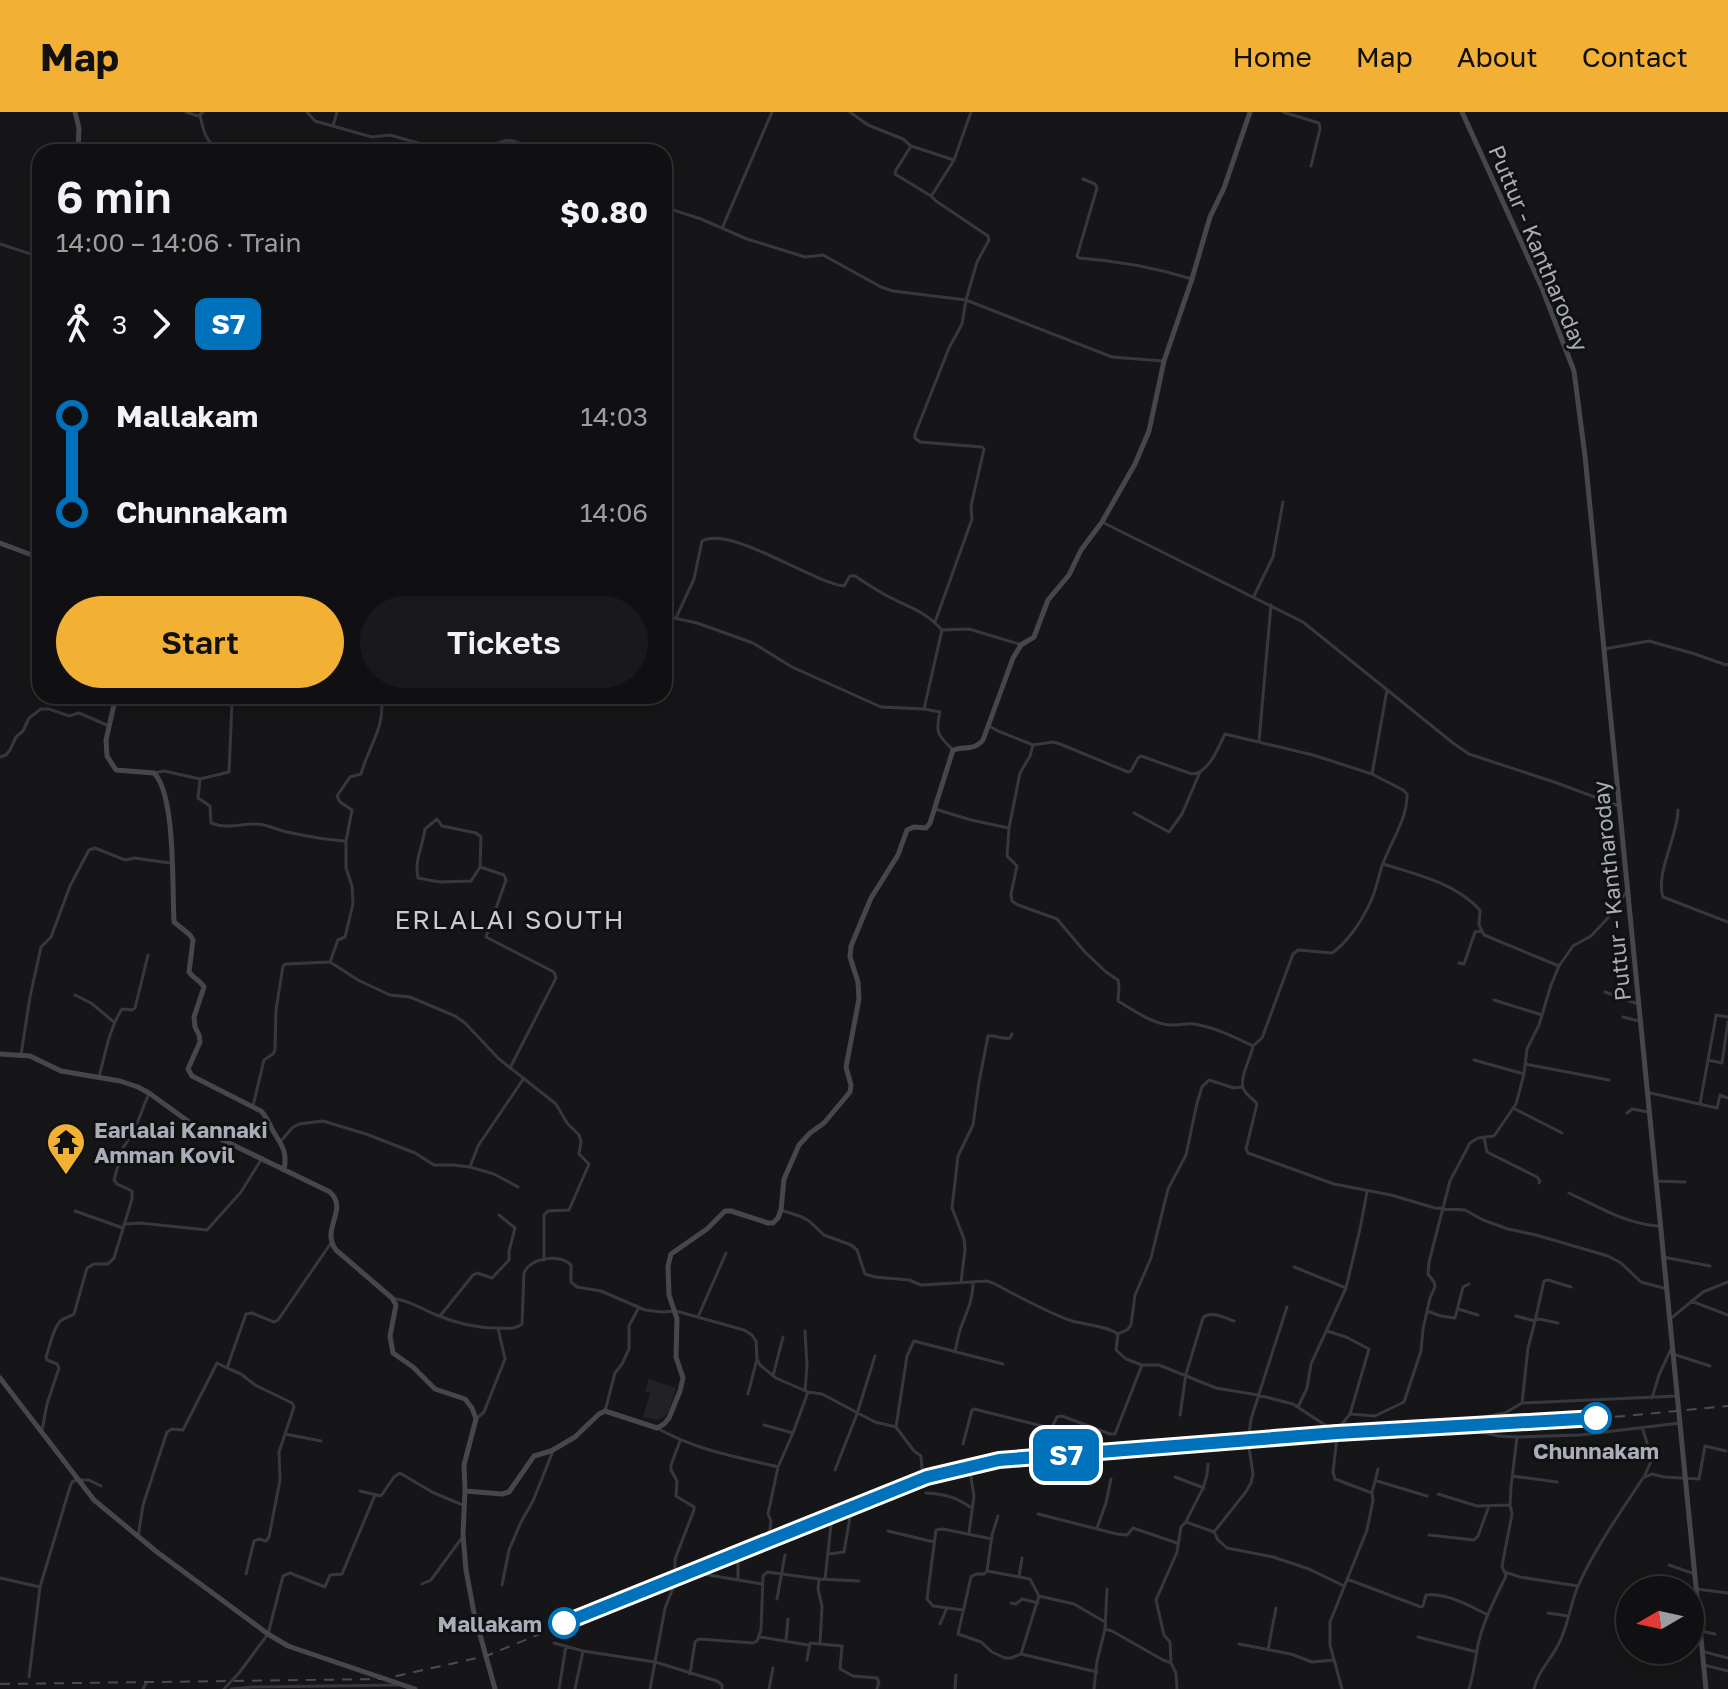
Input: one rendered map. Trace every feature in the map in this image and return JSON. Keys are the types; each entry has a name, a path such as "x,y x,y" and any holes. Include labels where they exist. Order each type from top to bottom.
{"street":[{"path":"75,112 78,144"},
{"path":"186,112 202,113 207,141 211,144"},
{"path":"307,112 315,121 372,137 390,135 419,144"},
{"path":"333,126 337,112"},
{"path":"722,227 772,112"},
{"path":"850,112 868,125 903,139 911,146 954,160"},
{"path":"931,196 954,160 971,112"},
{"path":"953,750 979,746 983,740 1013,658 1021,645 1034,637 1048,600 1069,575 1081,550 1102,522 1135,464 1149,431 1164,361 1210,217 1224,188 1250,112"},
{"path":"1283,112 1319,123 1311,166"},
{"name":"Puttur - Kantharoday","path":"1462,112 1542,288 1574,371 1585,456 1695,1574"},
{"path":"494,144 510,140 523,144"},
{"path":"911,146 895,174 988,236 989,240 977,262 962,324 949,348 915,434 920,442 984,449 971,506 972,519 935,622"},
{"path":"1083,179 1097,188 1077,256 1079,258 1121,261 1192,279"},
{"path":"672,210 747,239 805,257 823,255 893,291 966,300 1112,357 1164,361"},
{"path":"0,244 32,254"},
{"path":"1254,596 1273,557 1283,502"},
{"path":"1102,522 1303,622 1469,754 1619,806"},
{"path":"676,618 694,579 702,541 708,538 747,544 834,585 844,586 850,576 855,576 919,610 942,630"},
{"path":"0,543 32,555"},
{"path":"1259,742 1271,605"},
{"path":"672,617 753,643 792,667 881,707 940,712 936,727 938,735 953,750"},
{"path":"942,630 969,629 1021,645"},
{"path":"924,709 942,630"},
{"path":"1604,649 1649,641 1728,664"},
{"path":"1372,774 1387,690"},
{"path":"114,704 106,740 107,756 116,770 164,771 200,779 229,772 232,704"},
{"path":"330,962 338,940 345,937 353,904 352,886 346,868 346,841 352,810 337,796 350,777 361,774 380,726 382,704"},
{"path":"0,757 10,750 29,718 41,709 69,716 79,713 109,726"},
{"path":"989,726 1033,745 1053,742 1128,772 1141,756 1192,774 1200,772"},
{"path":"1134,813 1169,832 1182,814 1200,772 1207,766 1225,734 1313,755 1372,774 1407,794 1405,809 1370,903 1342,946 1332,953 1298,950 1293,954 1273,1013 1262,1038 1253,1046 1244,1072 1242,1087 1257,1104 1246,1149 1248,1153 1334,1184 1443,1209 1465,1210 1508,1229 1608,1256 1621,1263 1641,1282 1667,1289"},
{"path":"1033,745 1020,773 1009,828 1007,856 1017,866 1012,901 1057,919 1085,952 1118,980 1118,1001 1164,1025 1198,1025 1253,1046"},
{"path":"657,1428 669,1418 683,1378 676,1357 676,1311 669,1295 668,1266 671,1254 707,1229 725,1211 773,1223 781,1210 784,1179 799,1145 824,1123 850,1092 846,1067 859,999 858,982 850,957 851,946 860,920 898,855 907,830 926,828 953,750"},
{"path":"154,773 165,791 169,817 174,922 193,940 189,972 204,987 194,1017 200,1042 188,1069 192,1076 261,1111 285,1150 284,1170"},
{"path":"200,779 198,798 210,806 211,823 218,826 260,824 290,833 346,841"},
{"path":"935,809 1009,828"},
{"path":"1678,810 1665,867 1663,897 1728,922"},
{"path":"437,819 442,826 476,833 481,837 480,867 471,881 440,882 418,878 416,871 425,829 437,819"},
{"path":"21,1055 41,947 49,940 70,886 89,850 95,848 125,860 134,858 171,863"},
{"path":"1382,864 1430,879 1459,893 1480,910 1484,935 1559,966"},
{"path":"480,867 504,875 506,880 486,937 554,972 556,978 510,1068"},
{"path":"1350,1414 1375,1416 1404,1402 1421,1351 1427,1311 1435,1287 1428,1274 1429,1262 1450,1181 1470,1143 1494,1136 1513,1108 1524,1074 1527,1049 1559,966 1573,946 1591,936 1607,919 1627,891"},
{"path":"1459,963 1464,964 1475,932 1481,931"},
{"path":"99,1077 114,1022 122,1009 135,1008 148,955"},
{"path":"253,1106 264,1060 275,1050 276,1010 283,966 330,962 390,995 410,997 455,1016 499,1059 556,1104 567,1123 579,1135 579,1154 589,1164 569,1210 548,1211 544,1215 544,1260"},
{"path":"1605,992 1638,1004"},
{"path":"75,995 91,1003 114,1022"},
{"path":"1494,1000 1542,1015"},
{"path":"1700,1104 1716,1015 1728,1020 1722,1063 1708,1060"},
{"path":"1623,1017 1639,1021"},
{"path":"961,1282 964,1239 952,1208 958,1156 973,1125 988,1036 1004,1039 1012,1034"},
{"path":"0,1054 38,1059 61,1071 120,1081 149,1093 196,1127 330,1192 337,1202 331,1243 396,1305 390,1336 393,1353 438,1391 465,1399 476,1419"},
{"path":"1474,1060 1524,1074"},
{"path":"1525,1064 1609,1080"},
{"path":"470,1167 478,1146 524,1078"},
{"path":"1118,1334 1131,1325 1135,1295 1151,1258 1168,1189 1186,1155 1202,1087 1209,1080 1234,1088 1242,1087"},
{"path":"1646,1092 1717,1108 1720,1095 1728,1098"},
{"path":"42,1434 47,1404 59,1368 46,1357 57,1325 74,1314 87,1268 94,1264 108,1264 114,1258 132,1191 114,1183 114,1180 123,1148 134,1131 149,1093"},
{"path":"1513,1108 1562,1133"},
{"path":"1627,1113 1632,1109 1648,1112"},
{"path":"281,1141 299,1124 323,1121 415,1153 434,1165 470,1167 494,1174 518,1187"},
{"path":"1484,1137 1487,1152 1537,1177 1539,1183"},
{"path":"75,1211 124,1226 140,1223 207,1230 241,1192 261,1158"},
{"path":"1655,1181 1685,1182"},
{"path":"1298,1407 1307,1388 1311,1364 1346,1288 1367,1191"},
{"path":"1569,1193 1628,1219 1659,1226"},
{"path":"781,1210 802,1217 824,1235 851,1245 857,1250 865,1274 909,1280 921,1285 987,1281 1067,1319 1114,1330 1118,1334"},
{"path":"440,1316 473,1275 477,1273 492,1278 509,1260 515,1228 499,1215"},
{"path":"227,1368 246,1314 252,1313 274,1322 278,1320 331,1243"},
{"path":"698,1317 726,1253"},
{"path":"1663,1257 1710,1266"},
{"path":"392,1298 408,1300 440,1316 476,1328 515,1328 522,1324 524,1273 530,1263 555,1258 571,1265 571,1282 574,1286 601,1291 652,1311 676,1311 752,1335 756,1341 757,1359 748,1394"},
{"path":"1294,1267 1346,1288"},
{"path":"1522,1403 1528,1348 1544,1281 1571,1287"},
{"path":"955,1352 973,1294 973,1282"},
{"path":"1669,1320 1703,1292 1728,1282"},
{"path":"1427,1311 1455,1318 1463,1287 1469,1284"},
{"path":"1691,1301 1728,1315"},
{"path":"605,1411 615,1373 629,1349 629,1326 639,1307"},
{"path":"1214,1532 1251,1483 1253,1474 1248,1447 1251,1419 1287,1307"},
{"path":"1458,1309 1478,1315"},
{"path":"1180,1415 1186,1374 1203,1318 1210,1314 1234,1321"},
{"path":"1516,1316 1558,1323"},
{"path":"495,1689 474,1613 463,1535 464,1465 476,1419 484,1412 505,1359 498,1328"},
{"path":"769,1537 771,1521 768,1514 778,1467 806,1392 805,1331"},
{"path":"1327,1331 1369,1349 1350,1414 1338,1431 1333,1476 1372,1493"},
{"path":"1118,1334 1116,1350 1120,1356 1142,1365 1159,1365 1216,1388 1293,1404 1338,1431 1467,1420 1505,1413 1522,1403 1677,1396"},
{"path":"773,1376 783,1337"},
{"path":"896,1427 907,1356 914,1341 1003,1364"},
{"path":"1652,1398 1659,1375 1672,1351 1710,1366"},
{"path":"835,1470 875,1356"},
{"path":"757,1359 773,1376 806,1392 822,1394 875,1422 896,1427 921,1456 922,1469"},
{"path":"138,1537 143,1505 167,1432 183,1430 217,1363 292,1403 294,1407 279,1452 280,1480 269,1537 266,1541 254,1541 246,1574"},
{"path":"963,1444 974,1409 1050,1428 1057,1417 1062,1416 1115,1434 1142,1365"},
{"path":"0,1378 94,1500 157,1552 288,1646 415,1689"},
{"path":"465,1491 509,1492 534,1456 575,1437 605,1411 729,1457 778,1467"},
{"path":"1438,1433 1479,1431 1517,1437 1580,1435 1680,1423"},
{"path":"764,1425 793,1433"},
{"path":"1534,1689 1542,1667 1557,1647 1578,1586 1592,1559 1649,1469 1652,1459 1643,1428"},
{"path":"285,1434 321,1441"},
{"path":"1469,1689 1488,1615 1506,1576 1502,1566 1512,1514 1510,1505 1517,1437"},
{"path":"650,1689 665,1608 674,1584 675,1559 694,1507 676,1496 675,1492 677,1481 671,1465 680,1441"},
{"path":"1643,1478 1652,1474 1699,1479 1705,1446 1726,1451"},
{"path":"969,1533 974,1496 970,1472 989,1466 1248,1447"},
{"path":"502,1585 509,1550 554,1449"},
{"path":"1177,1689 1170,1642 1164,1635 1156,1600 1177,1552 1181,1527 1204,1488 1208,1464"},
{"path":"1342,1689 1329,1633 1330,1622 1367,1530 1378,1469"},
{"path":"360,1491 384,1494 400,1473 432,1492 465,1506"},
{"path":"1512,1476 1557,1482"},
{"path":"1175,1477 1204,1488"},
{"path":"29,1677 40,1587 70,1487 72,1482 85,1479 101,1486"},
{"path":"1097,1528 1111,1479"},
{"path":"1377,1481 1427,1496"},
{"path":"926,1493 948,1495 972,1508"},
{"path":"1438,1494 1477,1506 1510,1505"},
{"path":"224,1689 268,1634 283,1576 290,1573 325,1587 330,1575 342,1574 375,1495"},
{"path":"1429,1535 1474,1540 1489,1506"},
{"path":"1038,1514 1127,1535 1133,1528 1177,1543"},
{"path":"987,1571 998,1516"},
{"path":"829,1554 844,1552 850,1517"},
{"path":"1186,1522 1214,1532 1227,1548 1273,1557 1309,1569 1344,1586"},
{"path":"825,1579 831,1525"},
{"path":"963,1610 933,1606 927,1599 936,1530 992,1539"},
{"path":"888,1531 934,1542"},
{"path":"422,1584 431,1580 463,1535"},
{"path":"777,1599 785,1555"},
{"path":"1019,1576 1022,1558"},
{"path":"738,1560 738,1580"},
{"path":"1669,1565 1695,1574"},
{"path":"1021,1654 1039,1596 1030,1579 987,1571 971,1577 958,1634 981,1642 1005,1658 1021,1654 1097,1672"},
{"path":"690,1674 695,1642 699,1639 757,1641 760,1637 763,1576 767,1572 859,1581"},
{"path":"1505,1572 1578,1586"},
{"path":"674,1584 703,1574 762,1584"},
{"path":"0,1578 40,1587"},
{"path":"819,1579 822,1606 820,1644"},
{"path":"1347,1579 1421,1607 1426,1595 1441,1595 1488,1615"},
{"path":"1094,1689 1105,1629 1107,1589"},
{"path":"1704,1590 1728,1593"},
{"path":"1039,1596 1074,1604 1105,1622"},
{"path":"1011,1603 1016,1604 1022,1599 1038,1603"},
{"path":"940,1624 947,1608"},
{"path":"1268,1650 1276,1608"},
{"path":"1548,1613 1568,1616"},
{"path":"786,1641 788,1619"},
{"path":"1105,1629 1171,1663"},
{"path":"1704,1632 1715,1634"},
{"path":"760,1637 808,1645 842,1646 840,1669 853,1676 877,1678 877,1689"},
{"path":"1418,1637 1477,1652"},
{"path":"554,1643 583,1651 655,1662 717,1681 722,1689"},
{"path":"1239,1644 1291,1654 1312,1662 1334,1660"},
{"path":"807,1660 808,1645"},
{"path":"559,1689 566,1646"},
{"path":"575,1689 583,1651"},
{"path":"1704,1652 1728,1658"},
{"path":"1704,1665 1728,1671"},
{"name":"Puttur - Kantharoday","path":"1704,1665 1706,1689"},
{"path":"769,1689 773,1668"},
{"path":"955,1689 956,1675"},
{"path":"143,1689 146,1683"},
{"path":"231,1689 403,1686"}],"shaded area":[{"path":"649,1379 676,1388 669,1411 658,1420 643,1417 650,1393 645,1391"}],"railway":[{"path":"0,1684 383,1679 486,1656 927,1477 999,1460 1337,1433 1603,1418 1728,1406"}],"train":[{"name":"S7","path":"564,1623 927,1477 999,1460 1337,1433 1596,1418"}],"place":[{"name":"Earlalai Kannaki Amman Kovil","path":"66,1176"},
{"name":"Chunnakam","path":"1596,1418"},
{"name":"Mallakam","path":"564,1623"}],"district":[{"name":"ERLALAI SOUTH","path":"510,919"}]}
